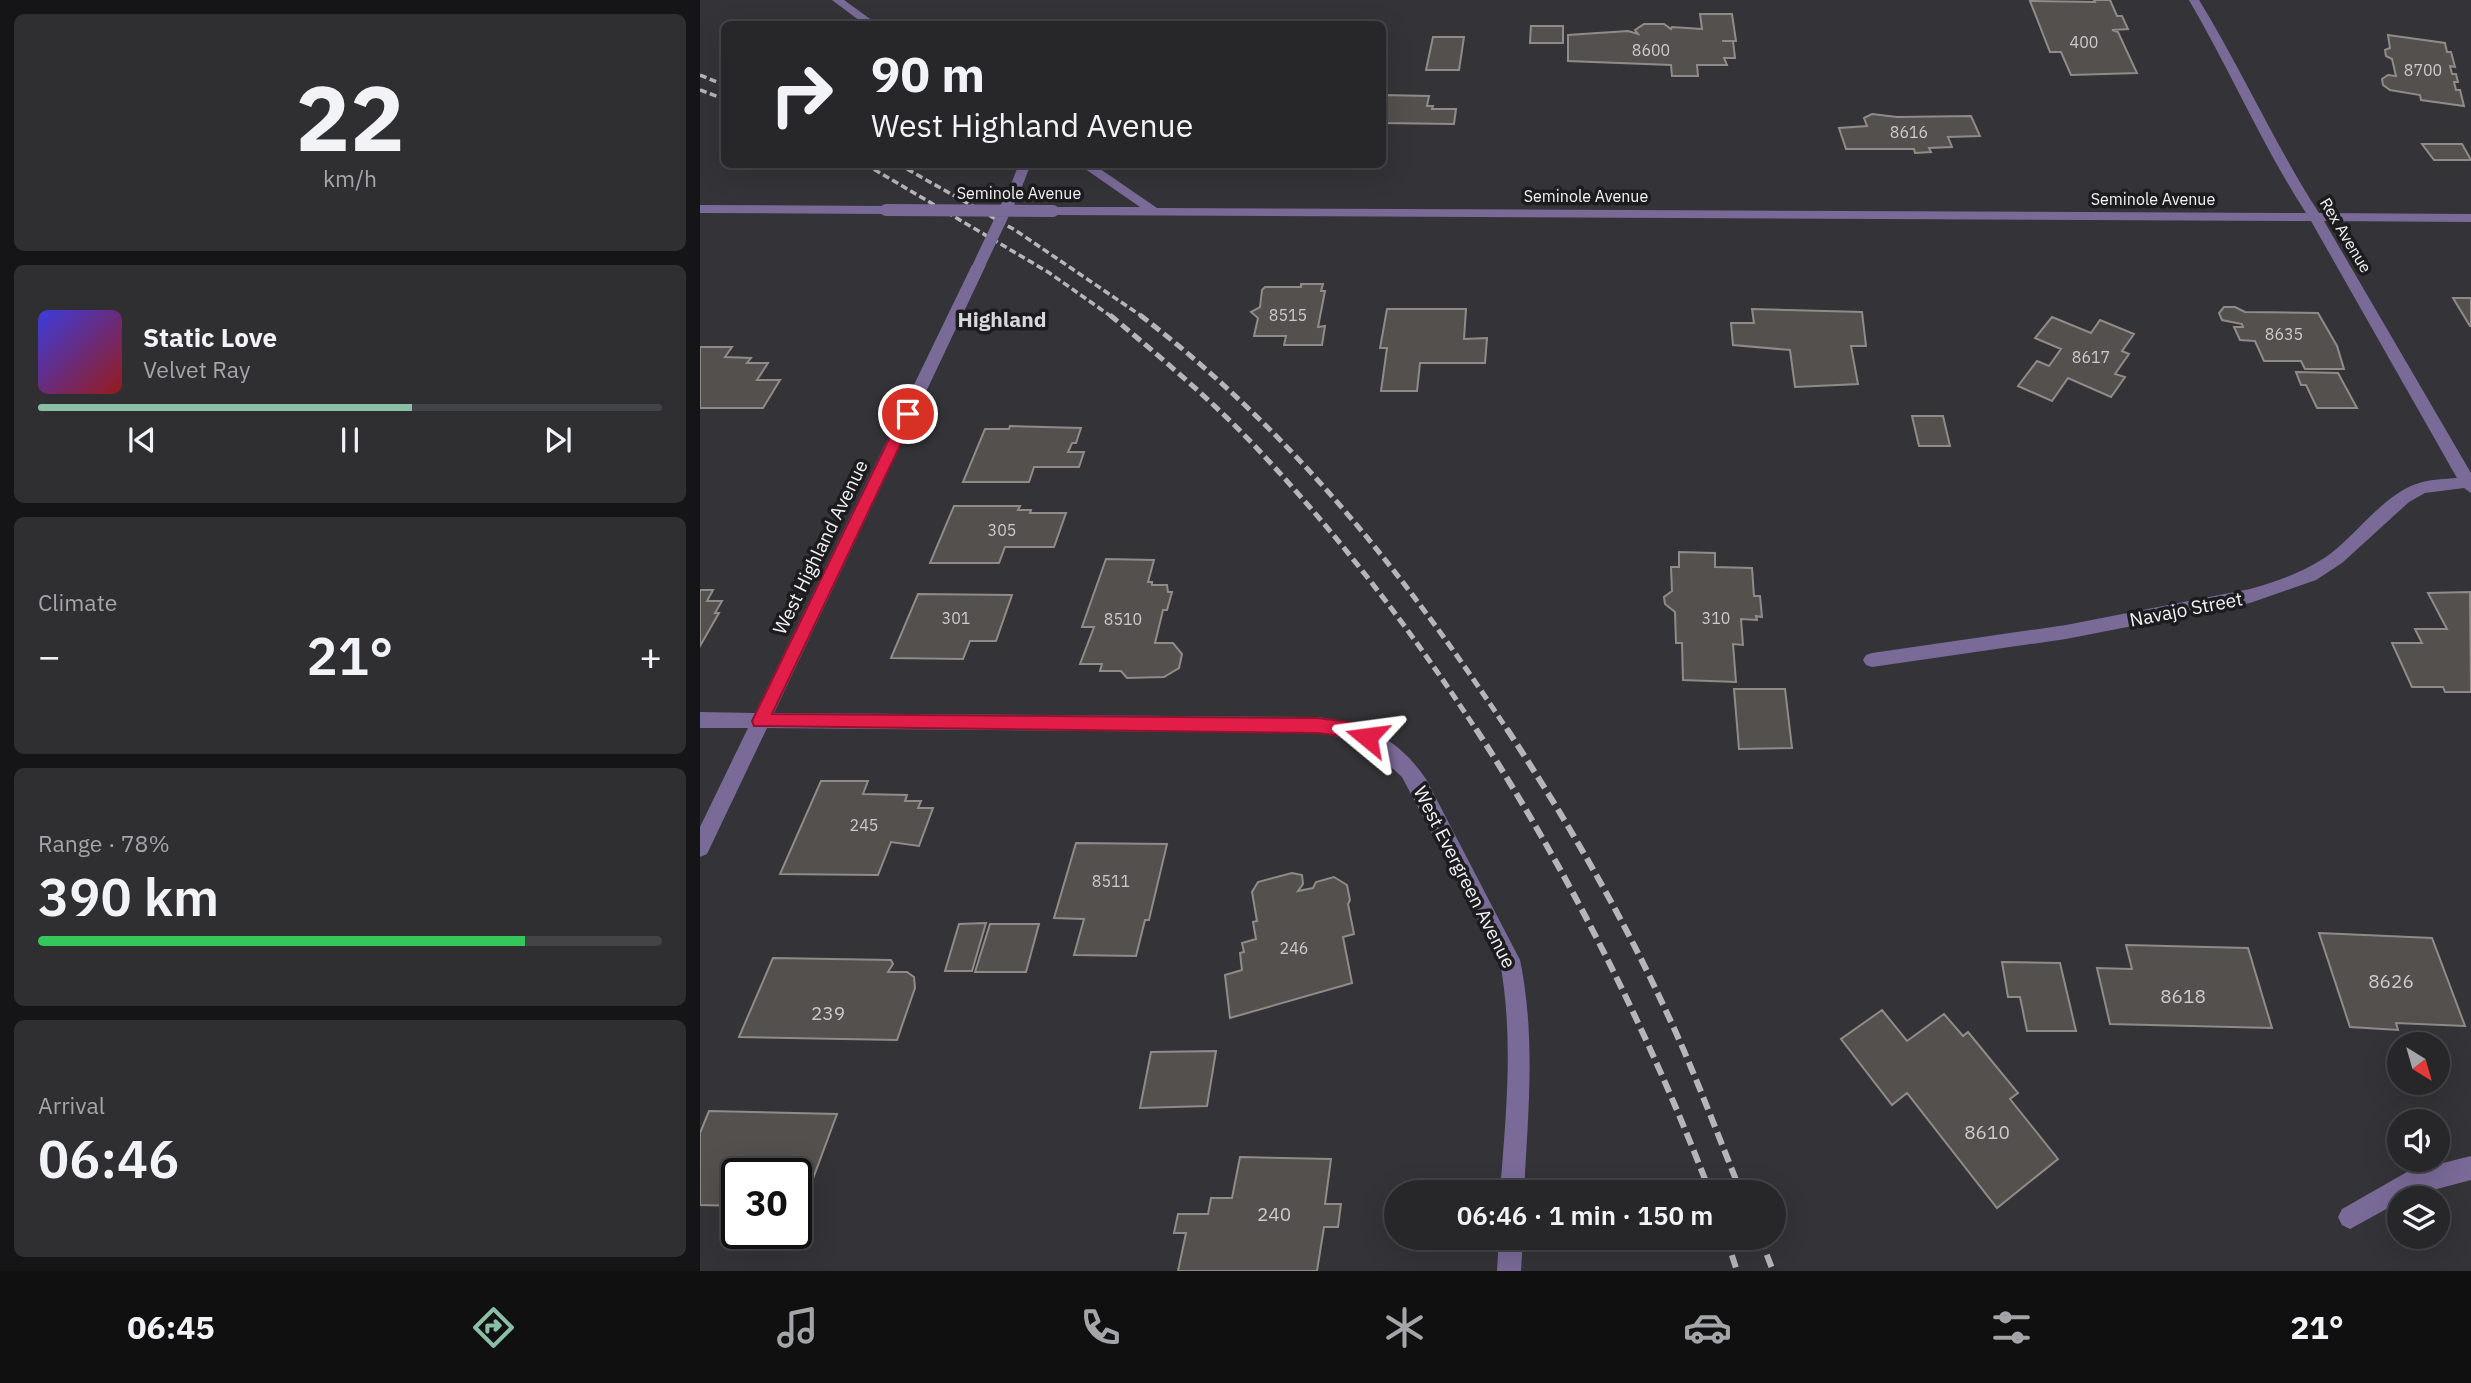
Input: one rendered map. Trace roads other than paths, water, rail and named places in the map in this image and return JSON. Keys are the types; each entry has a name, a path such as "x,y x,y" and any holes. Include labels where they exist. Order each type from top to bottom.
{"street":[{"path":"837,0 867,21"},
{"name":"Rex Avenue","path":"2194,0 2229,58 2296,188 2336,250 2470,485"},
{"name":"West Highland Avenue","path":"700,848 1006,210 1023,168"},
{"path":"1090,168 1152,210"},
{"name":"Seminole Avenue","path":"700,208 2471,218"},
{"name":"Navajo Street","path":"1872,660 2066,632 2238,598 2283,586 2310,575 2336,558 2403,498 2422,488 2470,485"},
{"path":"700,720 760,721"},
{"name":"West Evergreen Avenue","path":"760,721 1318,725 1352,730 1382,744 1407,766 1419,785 1510,960 1517,990 1520,1022 1513,1180"},
{"path":"2350,1217 2407,1184 2471,1168"},
{"path":"1509,1271 1510,1250"}],"railway":[{"path":"700,75 721,84"},
{"path":"700,90 721,98"},
{"path":"872,168 1048,272 1112,317"},
{"path":"905,168 1015,230 1143,317"},
{"path":"1110,315 1218,409 1313,511 1371,582 1477,731"},
{"path":"1140,315 1246,406 1342,507 1428,616 1508,731"},
{"path":"1476,729 1544,840 1605,954 1634,1013 1705,1180"},
{"path":"1507,729 1571,832 1630,938 1686,1056 1736,1180"},
{"path":"1730,1250 1737,1271"},
{"path":"1765,1250 1773,1271"}],"district":[{"name":"Highland","path":"1002,320"}]}
